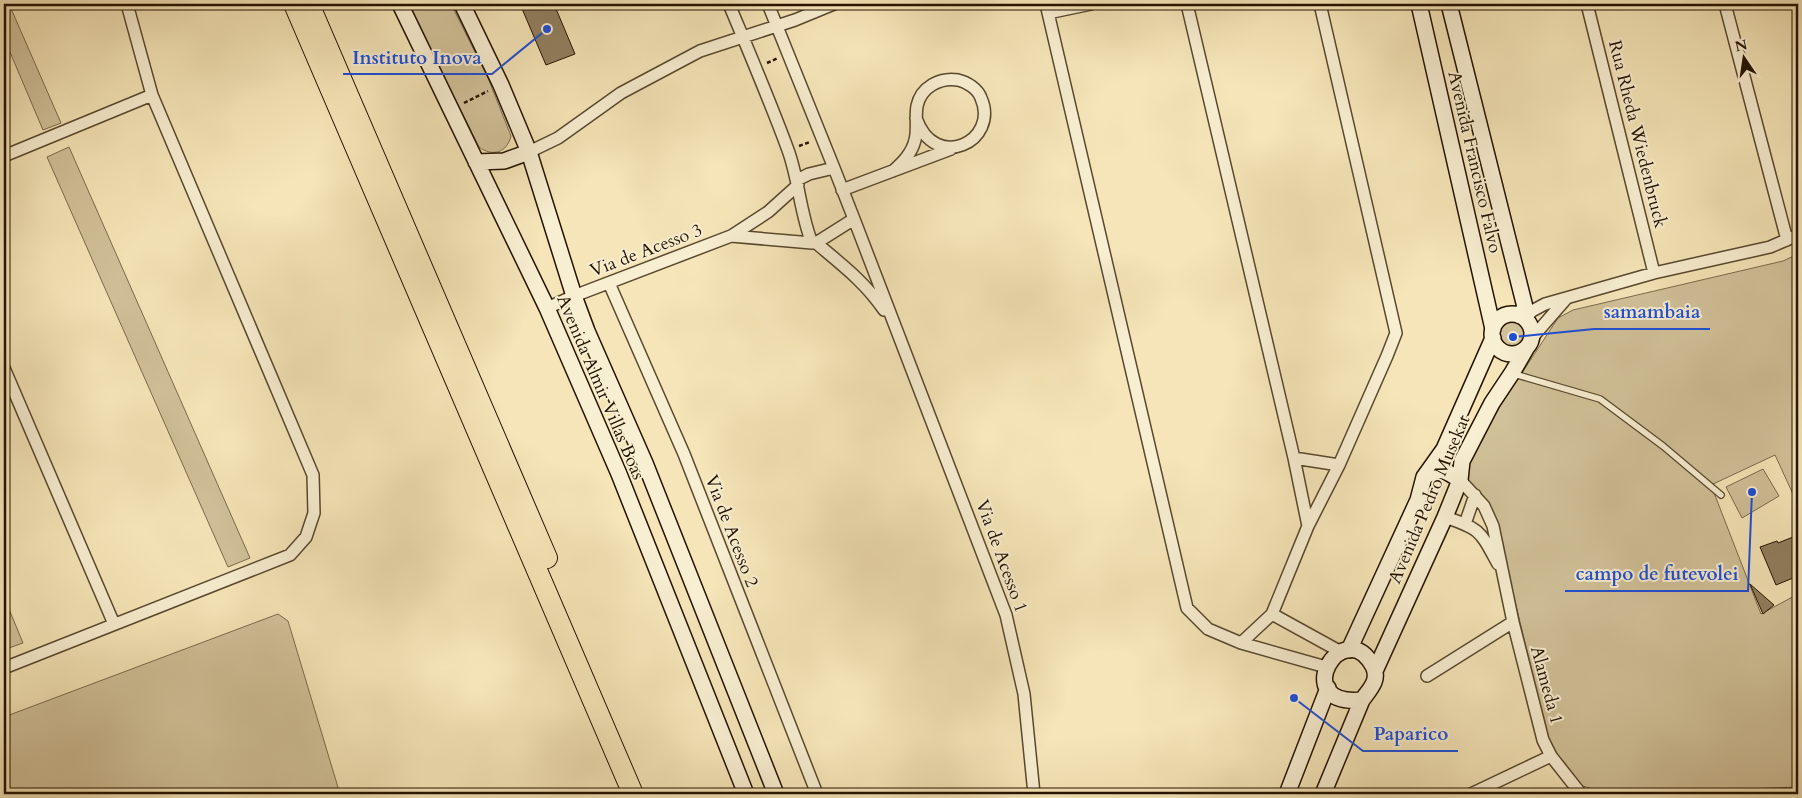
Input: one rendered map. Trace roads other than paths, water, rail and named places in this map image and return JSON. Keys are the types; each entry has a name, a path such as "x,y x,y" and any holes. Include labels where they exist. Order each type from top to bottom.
{"highway":[{"path":"294,4 633,794"},
{"path":"309,4 648,794"}],"street":[{"path":"4,668 290,555 306,537 314,514 313,475 152,95 127,4"},
{"name":"Avenida Almir Villas Boas","path":"400,4 547,308 619,474 746,794"},
{"name":"Avenida Almir Villas Boas","path":"462,4 501,85 530,152 574,296 587,331 645,463 776,794"},
{"path":"729,4 788,151 797,183 805,225 814,243 856,276 874,295 889,316 900,340"},
{"path":"768,4 822,137 900,340"},
{"path":"476,162 504,161 530,152 558,138 622,92 700,51 777,26 834,4"},
{"path":"1091,4 1047,8 1187,608 1208,629 1241,643 1326,667"},
{"path":"1187,4 1294,458 1308,526"},
{"path":"1241,643 1272,614 1308,526 1339,465 1388,356 1396,333 1320,4"},
{"name":"Avenida Francisco Falvo","path":"1419,4 1493,333"},
{"name":"Avenida Francisco Falvo","path":"1449,4 1525,307 1522,318"},
{"name":"Rua Rheda Wiedenbruck","path":"1587,4 1654,273"},
{"path":"1725,4 1787,240"},
{"path":"842,190 968,143 978,134 984,122 985,108 981,96 972,86 960,80 946,79 933,84 923,92 917,104 915,142 906,158 893,170"},
{"path":"4,156 152,95"},
{"path":"916,118 921,130 930,141 942,146 955,147"},
{"path":"731,236 768,212 797,183 809,174 834,168"},
{"path":"731,236 814,243 854,219"},
{"path":"1522,318 1545,304 1654,273 1770,247 1798,235"},
{"name":"Via de Acesso 3","path":"547,308 731,236"},
{"name":"Via de Acesso 2","path":"610,282 684,454 818,794"},
{"path":"1529,343 1531,328 1522,318 1513,315 1501,318 1493,333 1497,346 1506,353 1518,353 1529,343 1544,322 1568,298"},
{"name":"Avenida Pedro Musekat","path":"1345,651 1418,500 1424,477 1444,448 1493,333"},
{"name":"Via de Acesso 1","path":"900,340 1006,614 1024,694 1034,794"},
{"name":"Avenida Pedro Musekat","path":"1375,670 1445,517 1460,480 1462,461 1492,403 1529,343"},
{"path":"4,368 114,624"},
{"path":"1294,458 1339,465"},
{"path":"1424,477 1436,470 1446,471 1460,480"},
{"name":"Alameda 1","path":"1460,480 1475,494 1484,506 1493,526 1513,622 1543,740 1551,756 1581,794"},
{"path":"1465,524 1475,494"},
{"name":"Alameda 1","path":"1445,517 1474,528 1481,534 1504,574"},
{"path":"1272,614 1345,651 1362,654 1368,658 1375,670 1374,685 1362,700 1323,794"},
{"path":"1427,676 1513,622"},
{"path":"1345,651 1330,661 1326,667 1325,681 1328,688 1338,698 1345,701 1362,700"},
{"path":"1288,794 1328,688"},
{"path":"1471,794 1551,756"}],"lane":[{"path":"1512,373 1600,400 1664,446 1721,495"}],"place":[{"name":"Instituto Inova","path":"547,29"},
{"name":"samambaia","path":"1513,337"},
{"name":"campo de futevolei","path":"1752,492"},
{"name":"Paparico","path":"1294,698"}]}
